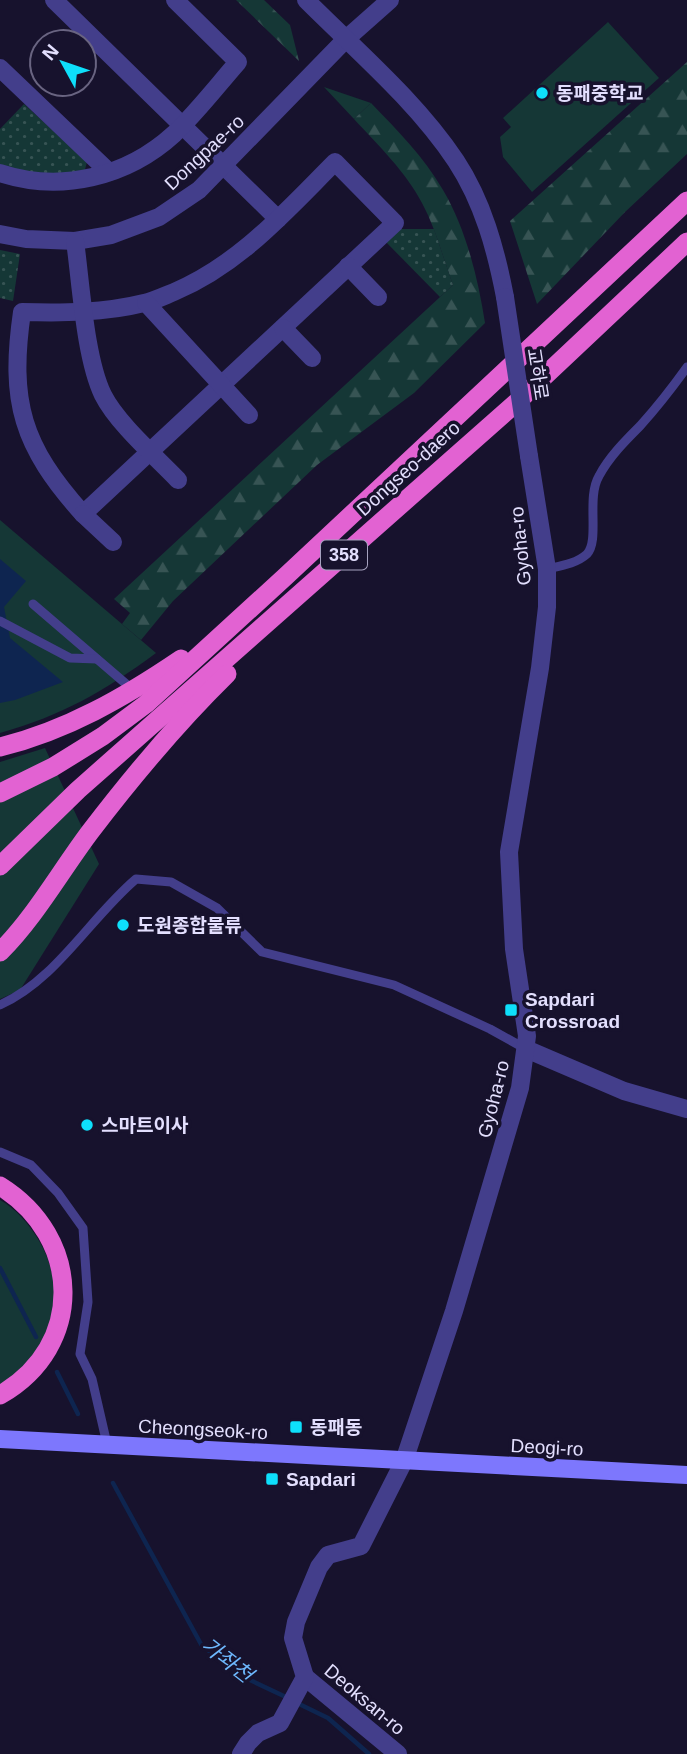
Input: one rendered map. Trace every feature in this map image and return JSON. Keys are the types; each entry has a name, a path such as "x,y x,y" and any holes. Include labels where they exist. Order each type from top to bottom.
{"highway":[{"name":"Dongseo-daero","path":"0,793 53,767 146,704 687,200"},
{"name":"Dongseo-daero","path":"0,866 78,789 518,401 687,242"},
{"path":"0,952 16,936 97,823 202,699 422,486"},
{"path":"0,747 70,723 134,690 180,659 286,576"},
{"path":"0,1186 35,1214 52,1240 62,1270 64,1299 58,1330 42,1358 21,1383 0,1395"}],"main road":[{"name":"Cheongseok-ro","path":"0,1438 404,1461"},
{"name":"Deogi-ro","path":"404,1461 687,1475"}],"street":[{"path":"54,0 278,219"},
{"path":"0,173 60,183 87,179 109,172 153,151 182,125 238,62 175,0"},
{"path":"306,0 346,39"},
{"name":"Dongpae-ro","path":"0,234 26,239 75,241 111,235 159,217 200,190 346,39 390,0"},
{"name":"교하로","path":"346,39 436,134 457,163 474,195 490,235 505,297 529,456"},
{"path":"0,68 109,172"},
{"path":"83,514 394,223 335,162 238,256 208,275 146,303 85,312 22,312 16,362 20,409 26,430 48,470 83,514 113,542"},
{"path":"75,241 96,377 104,397 178,480"},
{"path":"348,266 378,298"},
{"path":"146,303 249,415"},
{"path":"282,328 312,358"},
{"name":"Gyoha-ro","path":"304,1677 293,1638 296,1622 319,1567 328,1555 361,1546 404,1461 454,1311 520,1088 527,1036 514,949 509,852 540,668 547,607 547,569 529,456"},
{"path":"526,1049 624,1091 687,1109"},
{"path":"242,1754 258,1733 280,1724 304,1677"},
{"name":"Deoksan-ro","path":"304,1677 398,1754"}],"lane":[{"path":"547,569 575,562 589,552 593,536 592,494 598,476 624,441 665,398 687,367"},
{"path":"33,604 134,690"},
{"path":"0,621 70,657 98,659"},
{"path":"0,1005 18,997 57,961 116,896 136,879 171,882 217,908 262,952 394,985 490,1029 526,1049"},
{"path":"0,1152 32,1164 58,1193 83,1228 88,1302 80,1354 92,1379 107,1444"}],"green space":[{"path":"236,0 264,0 290,25 299,61"},
{"path":"608,22 659,78 532,192 503,157 500,137 511,127 503,118"},
{"path":"687,62 687,154 625,212 537,304 510,221"},
{"path":"324,87 371,103 354,119"},
{"path":"371,103 419,155 451,205 470,254 485,323 414,393 317,465 173,601 141,640 122,624 130,613 114,599 453,285 422,203 391,159 354,119"},
{"path":"24,104 87,162 84,173 37,174 0,166 0,129"},
{"path":"398,229 434,229 453,285 440,297 385,241"},
{"path":"0,250 20,254 13,301 0,298"},
{"path":"0,520 156,653 82,701 0,733"},
{"path":"45,748 99,864 20,990 0,999 0,762"},
{"path":"0,1200 21,1217 38,1239 48,1259 54,1300 43,1339 18,1372 0,1386"}],"water":[{"path":"0,559 26,581 4,607 10,638 63,682 0,703"}],"waterway":[{"name":"가좌천","path":"0,1268 36,1337"},
{"name":"가좌천","path":"57,1372 78,1414"},
{"name":"가좌천","path":"113,1483 202,1646 250,1680 288,1698"},
{"name":"가좌천","path":"295,1702 328,1718 369,1754"}],"place":[{"name":"동패중학교","path":"542,93"},
{"name":"도원종합물류","path":"123,925"},
{"name":"Sapdari Crossroad","path":"511,1010"},
{"name":"스마트이사","path":"87,1125"},
{"name":"동패동","path":"296,1427"},
{"name":"Sapdari","path":"272,1479"}]}
